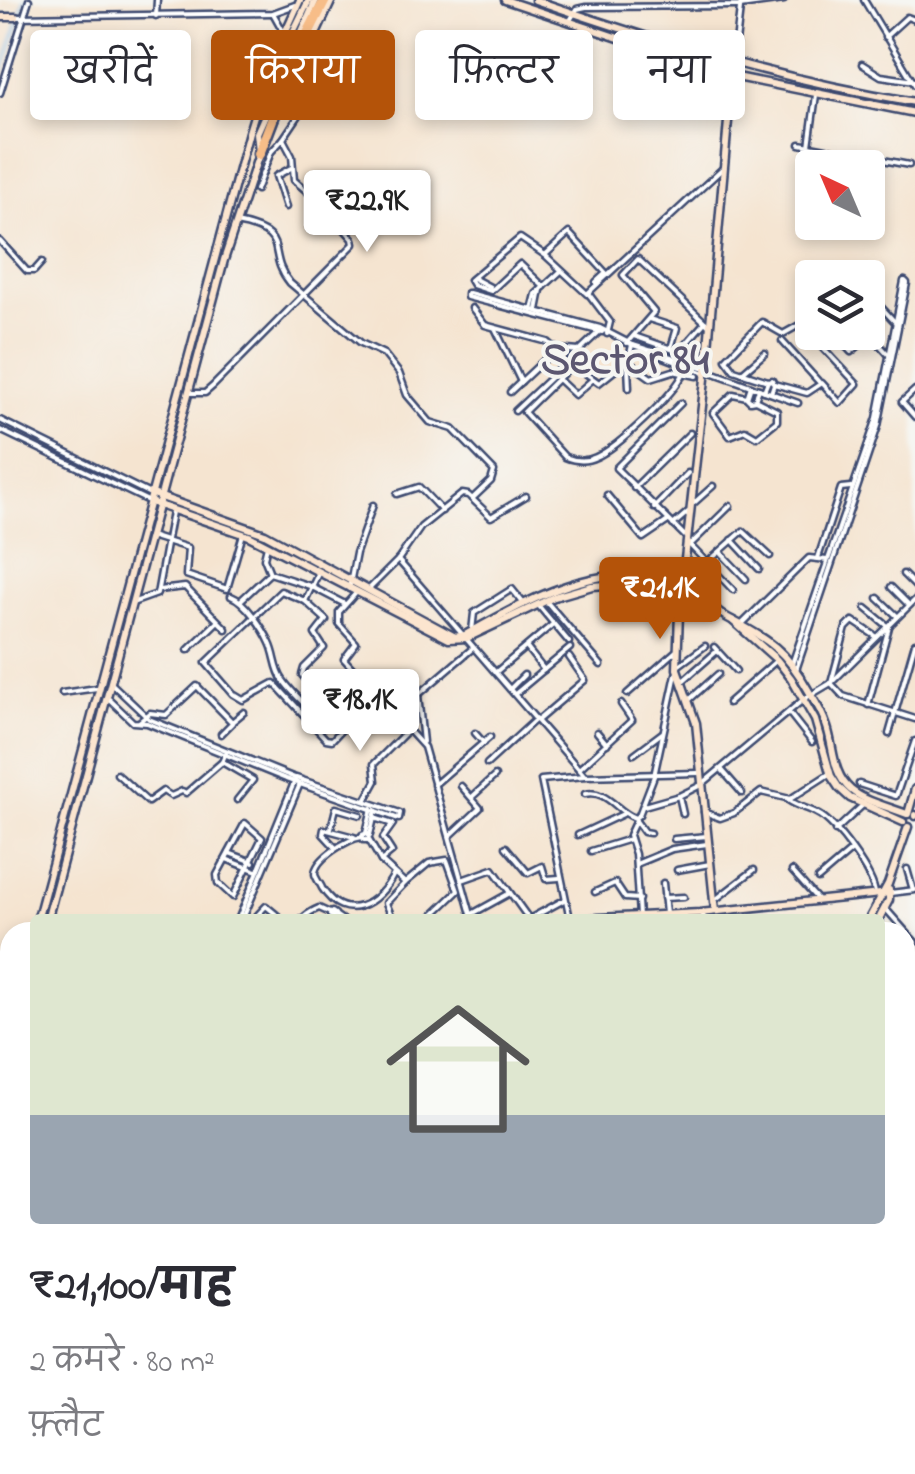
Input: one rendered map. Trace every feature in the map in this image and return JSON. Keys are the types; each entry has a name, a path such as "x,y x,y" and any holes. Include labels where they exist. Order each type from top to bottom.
{"highway":[{"path":"314,30 329,0"},
{"path":"259,154 273,120"}],"street":[{"path":"0,94 29,0"},
{"path":"156,0 156,16"},
{"path":"293,30 308,0"},
{"path":"47,922 236,223 259,154 258,134 316,0"},
{"path":"505,0 613,37"},
{"path":"536,0 627,30"},
{"path":"569,22 574,13 586,6 784,0"},
{"path":"864,0 914,82"},
{"path":"0,17 273,13 299,2"},
{"path":"285,30 299,2"},
{"path":"737,30 740,3"},
{"path":"273,13 283,30"},
{"path":"885,37 908,17 915,20"},
{"path":"862,64 881,76 914,82"},
{"path":"745,67 915,102"},
{"path":"745,79 915,114"},
{"path":"809,146 816,95"},
{"path":"37,922 254,120"},
{"path":"256,190 272,152 296,120"},
{"path":"715,911 696,723 680,683 678,650 729,120"},
{"path":"190,393 205,393 213,386 355,242 325,207 296,183 292,156 283,139"},
{"path":"800,144 909,166"},
{"path":"586,293 725,166"},
{"path":"286,206 276,176 291,168"},
{"path":"236,223 270,235 280,254 283,274 361,342 384,354 399,374 407,395 430,422 453,429 494,471 491,481 472,499"},
{"path":"545,255 569,233 606,273 586,293"},
{"path":"515,410 603,333 610,322 562,270 518,238 470,280 473,286 491,292 520,264 542,289"},
{"path":"0,241 27,271 34,271 42,262"},
{"path":"630,388 631,344 654,309 623,276 638,259 708,325"},
{"path":"534,312 542,289 562,270"},
{"path":"473,278 490,287"},
{"path":"794,667 884,396 906,281 897,324"},
{"path":"534,312 466,296 603,333 798,402"},
{"path":"472,308 481,323 548,342 556,349 579,351"},
{"path":"885,312 897,324"},
{"path":"649,319 678,328 671,348"},
{"path":"782,341 840,403 857,384 800,324 783,334 765,322 758,324 726,357 731,368 742,373 808,394 821,383"},
{"path":"634,336 678,350 708,325"},
{"path":"496,328 521,382"},
{"path":"684,347 706,369"},
{"path":"510,392 556,349"},
{"path":"884,350 891,357"},
{"path":"742,373 765,352"},
{"path":"628,363 650,378 671,371 697,376"},
{"path":"628,363 601,382 592,380 574,364 524,412 564,457 586,461 624,437 674,390 684,372"},
{"path":"557,378 575,395 592,380"},
{"path":"755,400 768,381"},
{"path":"771,393 774,384"},
{"path":"747,397 750,386"},
{"path":"902,402 915,390"},
{"path":"733,394 755,400 777,411 777,421 757,437 746,430 730,436 713,414 733,394"},
{"path":"884,396 902,402 915,417"},
{"path":"680,402 617,465 617,471 733,590"},
{"path":"0,420 172,512 243,534 449,640 580,588 641,583 683,590"},
{"path":"0,430 150,498"},
{"path":"634,488 690,432"},
{"path":"654,508 688,472"},
{"path":"607,496 644,538 690,508 713,486"},
{"path":"818,558 841,488 854,486"},
{"path":"398,494 422,488 442,511"},
{"path":"368,589 398,560 422,527 462,494 490,517 526,496"},
{"path":"159,503 264,534 455,637 468,635 564,586 622,573 700,596 777,660 808,697 825,720 835,764 844,783 856,794 911,818"},
{"path":"373,505 351,580 353,591 338,622 356,643 346,654 345,662 424,747"},
{"path":"688,541 730,506"},
{"path":"132,603 157,594 172,512"},
{"path":"708,562 746,531 770,556"},
{"path":"150,536 188,548 186,575 227,589 243,534"},
{"path":"732,540 760,569"},
{"path":"267,546 264,558 270,573"},
{"path":"720,552 746,579"},
{"path":"740,626 809,558 830,560"},
{"path":"398,560 468,635 585,776"},
{"path":"270,573 310,586 345,604"},
{"path":"240,601 270,573"},
{"path":"306,602 310,586 319,574"},
{"path":"903,574 915,586"},
{"path":"158,590 185,587 226,629"},
{"path":"891,587 909,606"},
{"path":"468,635 474,613 495,597 512,590 524,604"},
{"path":"281,591 306,602 326,622 315,634 324,648 302,674 346,725 332,740 326,739 274,683 243,700 206,663 281,591"},
{"path":"231,596 240,601 271,645 283,680 327,726"},
{"path":"878,598 898,617"},
{"path":"644,806 701,785 788,712 830,683 915,600"},
{"path":"515,694 569,645 542,603"},
{"path":"542,603 601,665"},
{"path":"866,608 889,627"},
{"path":"188,650 218,621"},
{"path":"830,683 846,628 852,621 877,638"},
{"path":"496,672 554,624"},
{"path":"740,626 766,638 794,667 821,735 830,774 844,794 863,805 911,818"},
{"path":"868,705 889,627"},
{"path":"889,734 915,642"},
{"path":"640,922 630,839 654,776 678,668 704,646"},
{"path":"474,922 424,747 418,696 475,647"},
{"path":"526,647 544,670"},
{"path":"680,683 715,649 736,672"},
{"path":"627,694 678,650"},
{"path":"487,764 584,680 569,657"},
{"path":"728,703 777,660"},
{"path":"688,701 718,674"},
{"path":"510,688 524,675"},
{"path":"111,682 144,716 298,781 375,807"},
{"path":"830,683 843,696 915,719"},
{"path":"139,722 144,716 166,715 196,686 232,722"},
{"path":"62,693 100,688"},
{"path":"107,696 131,720 234,755"},
{"path":"579,769 632,720 621,704"},
{"path":"221,734 244,712"},
{"path":"788,712 812,742"},
{"path":"634,754 665,730"},
{"path":"365,801 377,777 374,764 407,732"},
{"path":"597,732 607,744"},
{"path":"475,733 484,743"},
{"path":"434,785 490,737"},
{"path":"859,784 896,796 915,741"},
{"path":"117,774 148,802 163,791 171,796 186,793 234,755"},
{"path":"80,758 90,760"},
{"path":"225,763 254,782 237,800"},
{"path":"720,768 742,793"},
{"path":"570,918 540,780 700,773"},
{"path":"788,800 830,774"},
{"path":"472,797 495,776"},
{"path":"298,781 375,807"},
{"path":"237,922 298,781"},
{"path":"239,922 298,781"},
{"path":"450,836 480,808 461,786"},
{"path":"867,922 884,891 911,818 915,789"},
{"path":"585,794 594,792 609,799 623,814 637,819 644,832 650,833"},
{"path":"704,812 720,818 734,813 761,792 821,814 866,868 874,884 884,891"},
{"path":"679,796 683,814"},
{"path":"835,831 863,805"},
{"path":"375,807 364,836 335,847 315,872 328,897 352,908 372,903 381,896 394,874"},
{"path":"364,836 375,807"},
{"path":"331,828 336,808 360,816"},
{"path":"578,835 623,814"},
{"path":"374,818 393,824 383,838 392,852 381,862"},
{"path":"247,823 262,838 233,897 216,878 228,856 241,826 247,823"},
{"path":"335,847 323,834 324,829 364,836 381,862 404,882"},
{"path":"591,851 630,839"},
{"path":"674,840 707,840"},
{"path":"636,864 707,840"},
{"path":"506,847 528,873 542,866 546,879 561,878"},
{"path":"818,879 852,850"},
{"path":"228,856 258,868"},
{"path":"399,922 390,915 386,903 404,882 429,864 447,860 458,890 422,922"},
{"path":"677,870 710,864"},
{"path":"462,880 493,868 529,919"},
{"path":"715,900 754,870"},
{"path":"534,922 700,913 914,890 907,870"},
{"path":"792,871 818,900"},
{"path":"594,892 614,883 626,898 639,899"},
{"path":"663,883 666,914"},
{"path":"877,922 885,908 884,891"},
{"path":"472,914 510,893"},
{"path":"664,898 684,896"},
{"path":"524,922 564,900"},
{"path":"333,914 338,902"},
{"path":"252,922 266,906 283,922"},
{"path":"300,922 304,915 319,908 344,922"},
{"path":"885,908 897,922"},
{"path":"700,913 709,922"},
{"path":"382,922 390,915"}],"waterway":[{"path":"0,80 25,0"}],"district":[{"name":"Sector 84","path":"625,362"}]}
